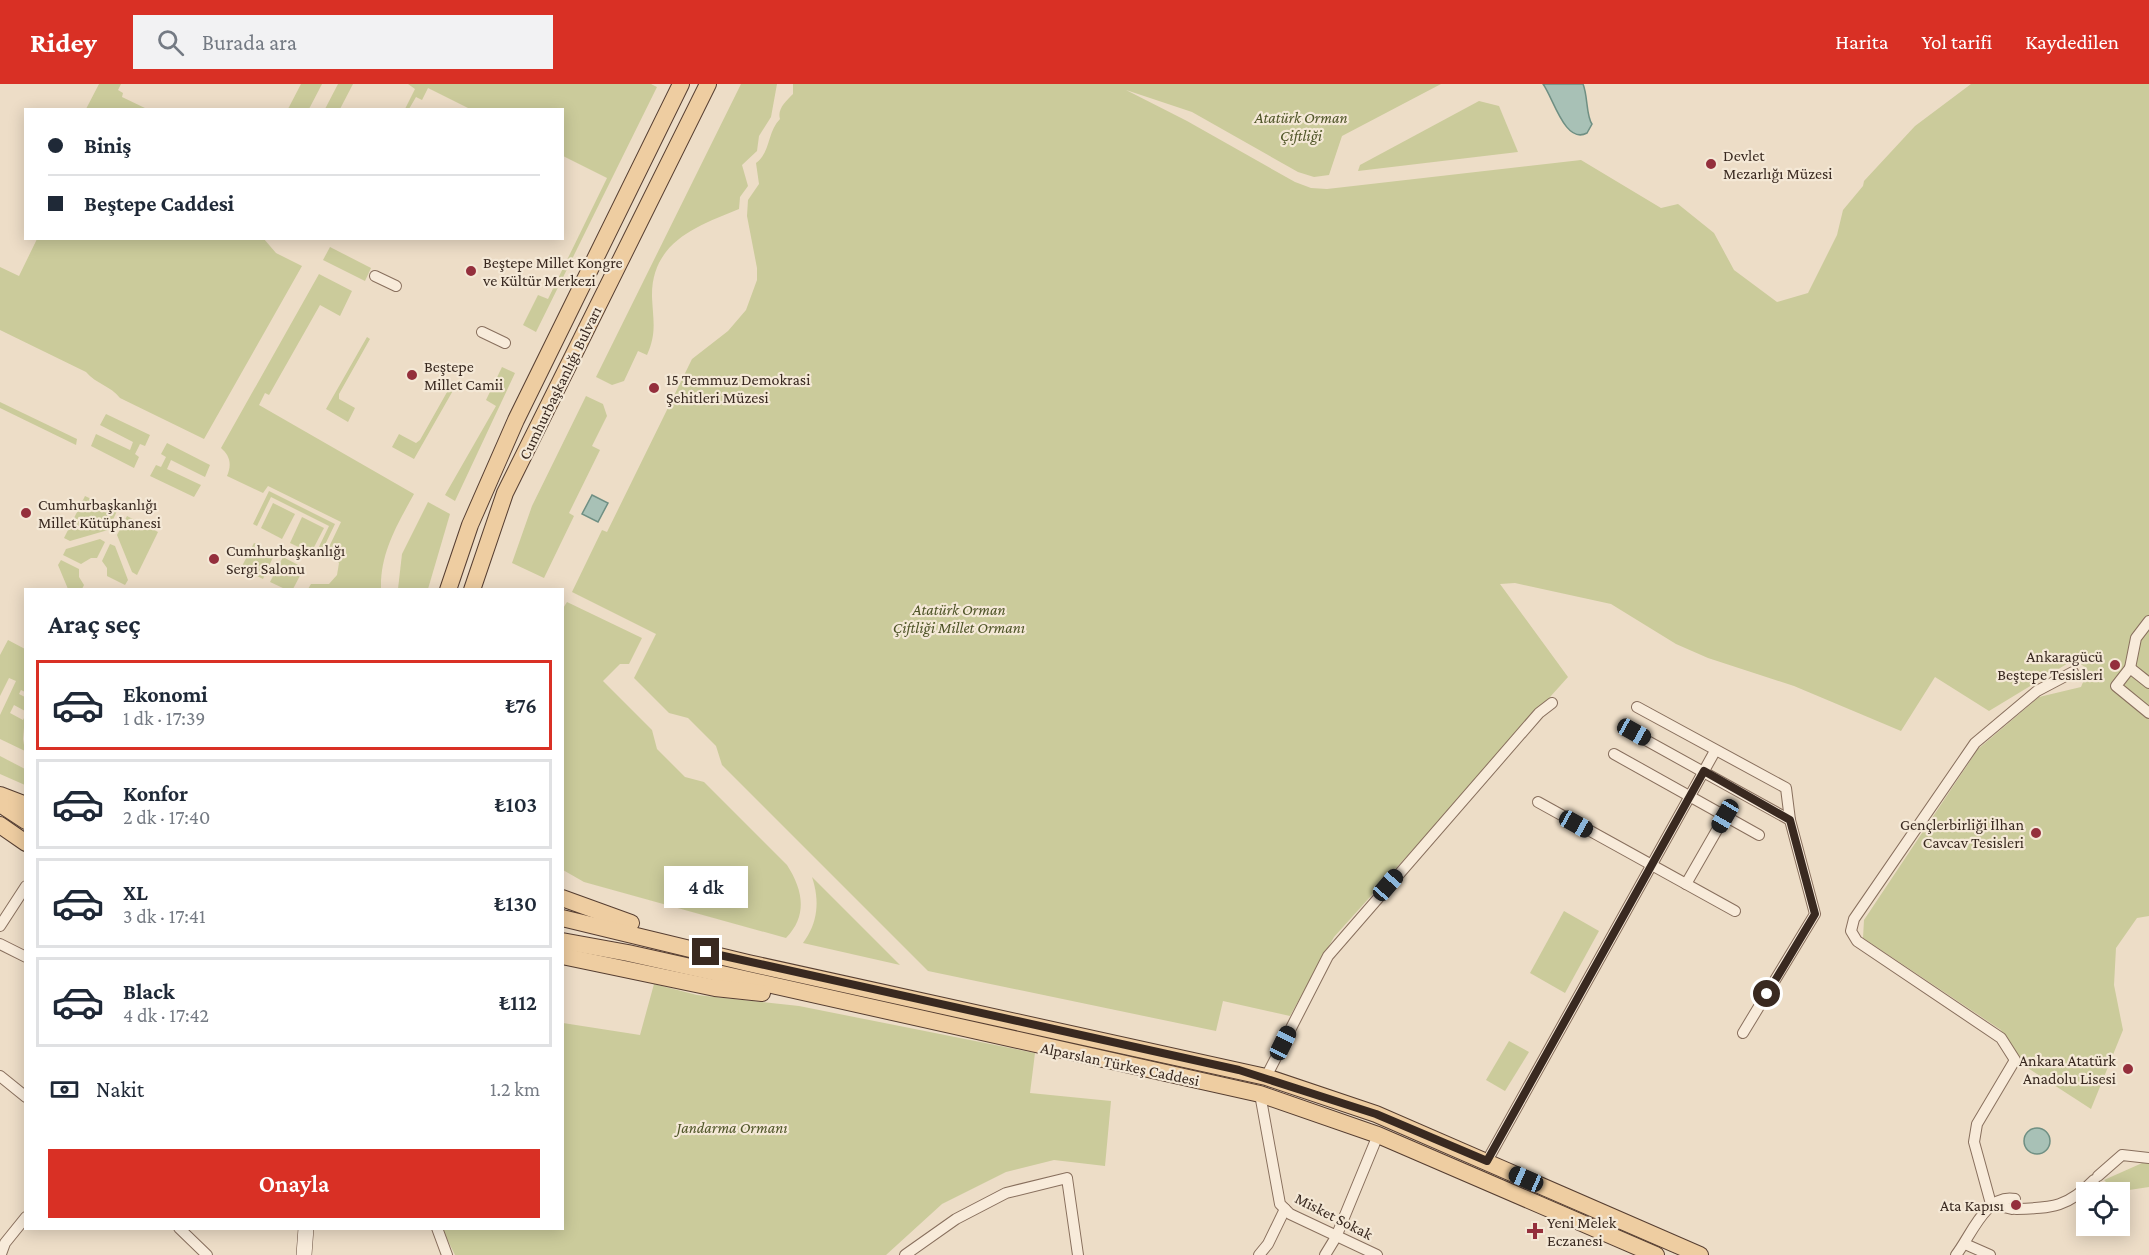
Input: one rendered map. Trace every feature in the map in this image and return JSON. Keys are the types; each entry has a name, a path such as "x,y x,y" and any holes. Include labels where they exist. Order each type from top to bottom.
{"main road":[{"name":"Cumhurbaşkanlığı Bulvarı","path":"448,587 473,518 516,420 681,84"},
{"name":"Cumhurbaşkanlığı Bulvarı","path":"472,588 505,493 708,84"},
{"path":"0,795 24,804"},
{"path":"0,804 24,821"},
{"path":"0,825 24,842"},
{"path":"564,899 577,906 748,963"},
{"path":"564,918 748,963"},
{"name":"Alparslan Türkeş Caddesi","path":"564,941 628,953 1260,1094 1378,1135 1656,1255"},
{"path":"564,956 715,988 830,999"},
{"name":"Alparslan Türkeş Caddesi","path":"748,963 1266,1077 1376,1114 1700,1255"},
{"path":"304,1255 306,1230"}],"street":[{"path":"375,276 396,286"},
{"path":"482,332 505,343"},
{"path":"2149,621 2136,638 2130,668 2116,686 2149,713"},
{"path":"2130,668 2149,682"},
{"path":"1956,1255 1991,1204 1974,1142 1977,1124 2015,1060 2001,1038 1857,941 1851,932 1854,919 1975,743 2037,691 2073,672"},
{"path":"1266,1077 1328,956 1539,713 1552,703"},
{"path":"1637,707 1786,788 1790,820 1815,914 1743,1033"},
{"path":"1634,732 1790,820"},
{"path":"1487,1161 1715,751"},
{"path":"1614,754 1759,835"},
{"path":"1538,802 1735,911"},
{"path":"1686,884 1725,816"},
{"path":"0,926 24,889"},
{"path":"0,944 24,956"},
{"path":"0,1076 24,1095"},
{"name":"Misket Sokak","path":"1260,1094 1280,1204 1336,1237 1377,1255"},
{"path":"1325,1255 1336,1237 1378,1135"},
{"path":"1991,1204 2034,1208 2053,1207 2076,1199 2122,1155 2149,1158"},
{"path":"905,1255 956,1219 1006,1193 1067,1178 1078,1255"},
{"path":"1259,1255 1268,1244 1285,1209"},
{"path":"1,1254 12,1234 24,1219"},
{"path":"182,1230 207,1255"},
{"path":"438,1230 447,1255"},
{"path":"1965,1244 1990,1255"}],"green space":[{"path":"99,84 121,84 118,90 123,93 122,97 145,108 87,108"},
{"path":"301,84 322,84 310,108 289,108"},
{"path":"338,84 353,84 341,108 326,108"},
{"path":"408,84 651,84 657,87 536,332 523,325 538,295 548,299 607,178 564,156 564,108 468,108 428,88 422,100 416,97 410,108 406,108 415,89"},
{"path":"741,84 777,84 771,117 759,136 757,151 742,165 748,186 740,197 739,209 693,230 668,249 659,262 654,278 653,333 647,355 638,351 624,381 612,385 596,377"},
{"path":"793,84 1441,84 1342,136 1329,175 1314,177 1298,172 1192,112 1126,90 1187,121 1295,182 1311,188 1327,189 1581,160 1661,208 1678,204 1714,233 1734,270 1777,302 1808,293 1837,235 1843,210 1863,186 1864,181 1915,126 1971,84 2149,84 2149,916 2137,918 2116,948 2114,985 2123,1030 2091,1109 2020,1063 2001,1030 1863,938 1864,920 1978,749 2039,697 2081,687 2088,670 2075,659 1989,711 1935,677 1901,731 1794,686 1708,658 1676,644 1611,604 1515,583 1500,584 1568,677 1334,937 1290,1016 1223,1001 1216,1031 928,971 722,765 716,746 688,718 669,713 634,678 656,634 572,592 602,530 607,532 692,359 728,331 746,310 757,280 757,268 747,216 748,200 759,184 756,163 764,153 780,119 781,109 793,94"},
{"path":"1479,101 1499,106 1518,152 1358,171 1360,165"},
{"path":"37,240 265,240 276,253 302,266 204,439 120,398 86,372 0,330 0,267 19,276"},
{"path":"330,247 371,268 365,281 323,260"},
{"path":"319,274 352,291 340,316 320,305 269,395 265,393 259,405 414,494 387,551 383,563 381,588 309,588 311,584 329,584 337,575 339,563 328,549 341,522 268,486 263,493 227,476 229,460 221,448"},
{"path":"367,337 370,339 339,394 339,399 355,408 348,422 326,409"},
{"path":"502,367 515,373 455,501 445,495 496,406 486,400"},
{"path":"451,385 455,387 414,459 392,447 399,434 416,443 420,440"},
{"path":"586,396 603,404 607,416 592,446 600,450 569,513 574,516 544,578 512,563 532,506"},
{"path":"0,402 77,439 76,445 0,408"},
{"path":"106,414 150,435 145,446 140,444 135,454 139,457 134,468 91,446 96,434 130,450 133,442 100,425"},
{"path":"167,443 210,465 205,477 171,460 167,469 201,485 194,497 150,476 156,465 161,467 166,457 161,454"},
{"path":"269,491 335,524 319,557 315,555 329,526 271,497 257,526 253,524"},
{"path":"85,496 117,511 108,530 70,541 64,538"},
{"path":"428,502 450,514 428,588 398,588 402,554"},
{"path":"273,503 295,514 282,539 261,528"},
{"path":"127,516 158,532 137,575 132,572 117,535"},
{"path":"302,517 324,528 311,553 290,543"},
{"path":"100,539 105,542 97,558 91,558 81,564 63,555 66,549"},
{"path":"254,543 275,553 263,579 241,568"},
{"path":"110,544 115,546 128,580 125,585 107,576 107,568 102,561"},
{"path":"283,557 304,568 294,588 283,588 270,582"},
{"path":"61,560 79,569 79,577 84,585 82,588 68,588 58,565"},
{"path":"567,602 642,638 629,664 620,664 603,681 652,730 657,749 685,777 704,782 787,865 797,884 801,902 798,920 786,938 584,882 564,871 564,607"},
{"path":"8,640 24,648 24,692 21,690 19,694 24,696 24,710 14,705 10,713 23,720 24,718 24,751 0,739 0,715 16,681 9,678 0,696 0,655"},
{"path":"0,756 24,768 24,785 0,774"},
{"path":"812,877 900,965 803,943 815,920 817,903"},
{"path":"1564,911 1599,931 1565,993 1530,973"},
{"name":"Jandarma Ormanı","path":"654,984 697,995 799,1006 1035,1053 1030,1093 1111,1101 1105,1166 1054,1160 1006,1172 942,1204 886,1255 455,1255 442,1230 564,1230 564,1023 640,1035"},
{"path":"1509,1041 1529,1052 1505,1091 1486,1080"},
{"path":"2149,1160 2149,1187 2130,1190 2130,1182 2106,1182 2104,1180"}],"shaded area":[{"path":"1543,84 1583,84 1592,124 1587,133 1579,135 1566,126"},
{"path":"592,495 608,503 598,522 582,514"},
{"path":"2037,1128 2046,1132 2050,1141 2046,1150 2037,1154 2028,1150 2024,1141 2028,1132"}],"place":[{"name":"Devlet Mezarlığı Müzesi","path":"1711,164"},
{"name":"Beştepe Millet Kongre ve Kültür Merkezi","path":"471,271"},
{"name":"Beştepe Millet Camii","path":"412,375"},
{"name":"15 Temmuz Demokrasi Şehitleri Müzesi","path":"654,388"},
{"name":"Cumhurbaşkanlığı Millet Kütüphanesi","path":"26,513"},
{"name":"Cumhurbaşkanlığı Sergi Salonu","path":"214,559"},
{"name":"Ankaragücü Beştepe Tesisleri","path":"2115,665"},
{"name":"Gençlerbirliği İlhan Cavcav Tesisleri","path":"2036,833"},
{"name":"Ankara Atatürk Anadolu Lisesi","path":"2128,1069"},
{"name":"Ata Kapısı","path":"2016,1205"},
{"name":"Yeni Melek Eczanesi","path":"1535,1231"}],"route":[{"path":"706,952 1266,1077 1376,1114 1487,1161 1704,771 1790,820 1815,914 1767,994"}],"park label":[{"name":"Atatürk Orman Çiftliği","path":"1301,126"},
{"name":"Atatürk Orman Çiftliği Millet Ormanı","path":"959,618"}]}
